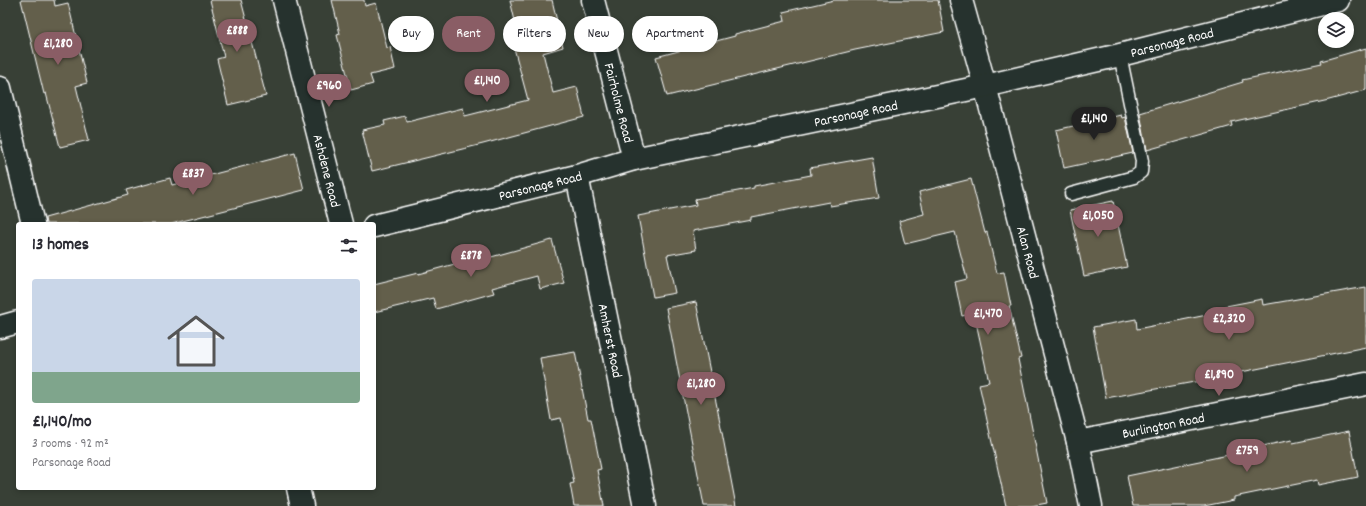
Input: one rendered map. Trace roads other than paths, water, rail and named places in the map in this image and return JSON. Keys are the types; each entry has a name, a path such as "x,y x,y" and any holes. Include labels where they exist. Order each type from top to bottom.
{"street":[{"name":"Ashdene Road","path":"284,0 340,222"},
{"name":"Fairholme Road","path":"593,0 634,159"},
{"name":"Alan Road","path":"961,0 1078,442 1091,506"},
{"name":"Parsonage Road","path":"376,226 578,176 634,159 985,86 1120,56 1338,0"},
{"path":"0,88 33,222"},
{"name":"Amherst Road","path":"578,176 644,506"},
{"path":"0,327 16,323"},
{"name":"Burlington Road","path":"1078,442 1366,384"},
{"path":"298,490 302,506"}],"lane":[{"path":"1071,194 1134,177 1141,172 1142,161 1120,56"}]}
